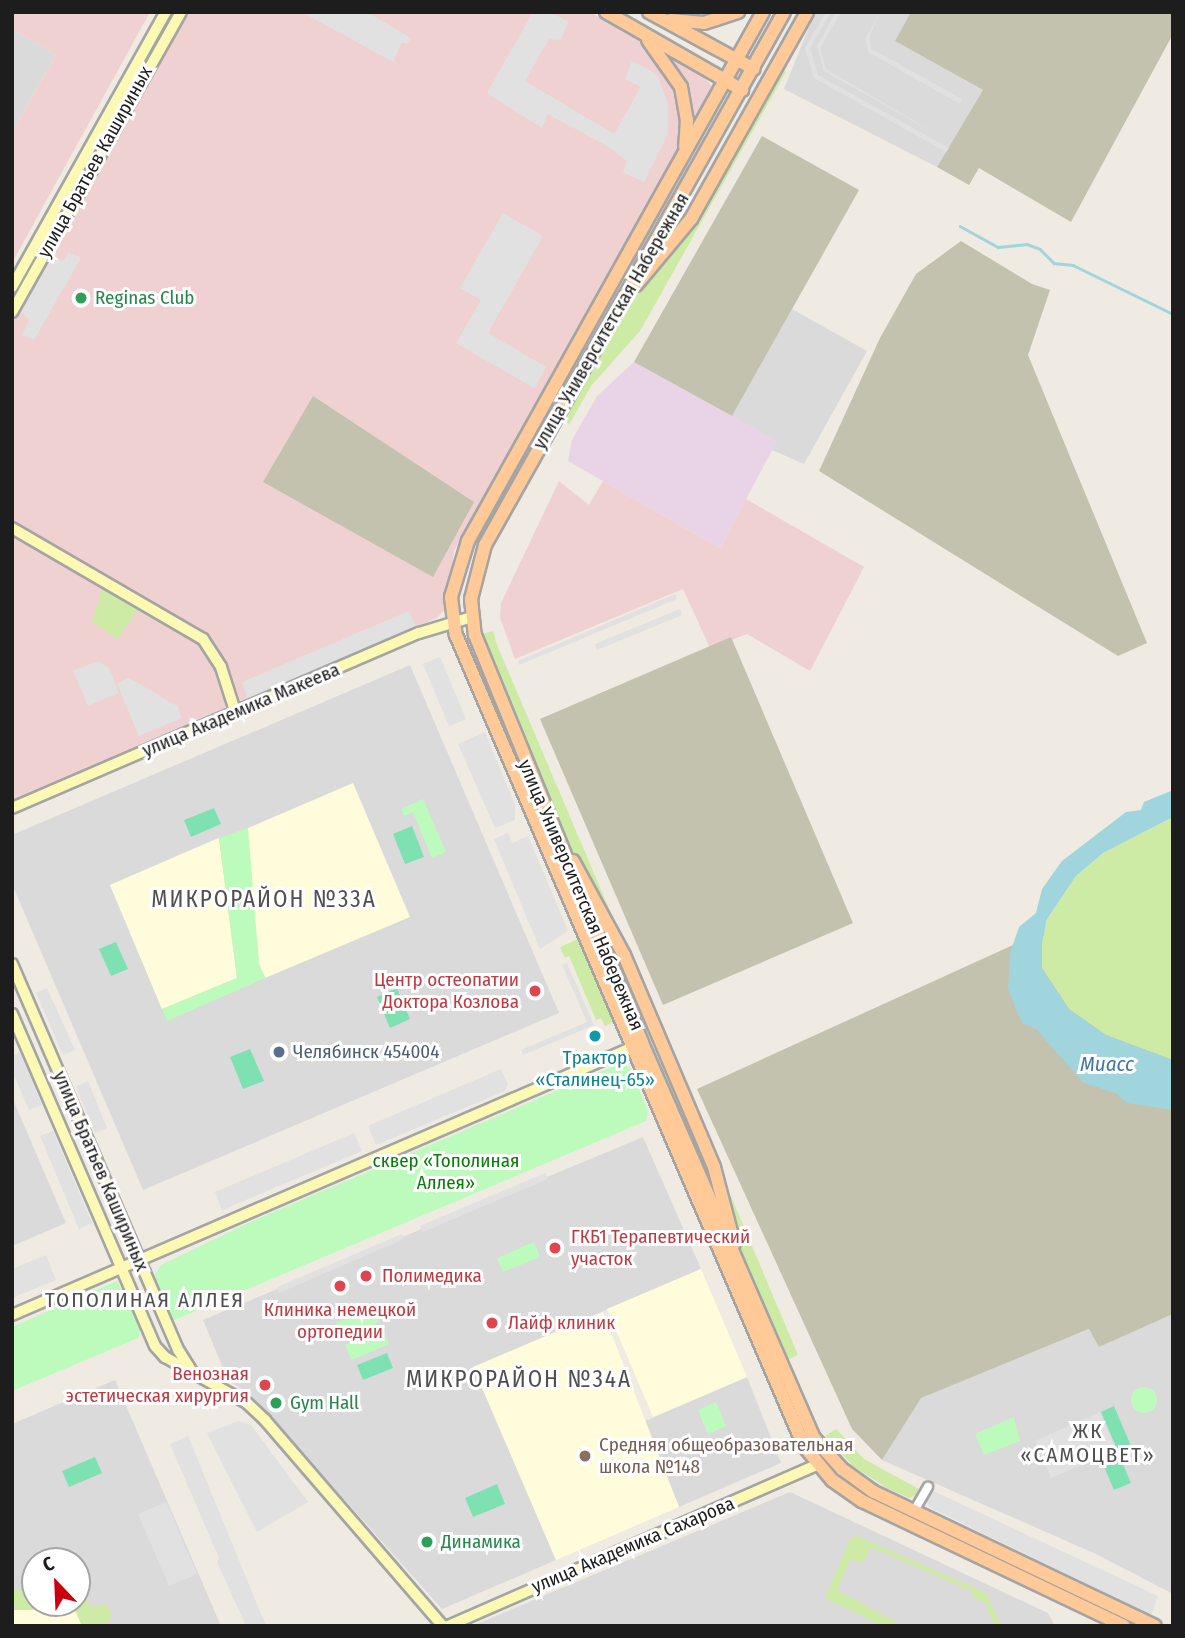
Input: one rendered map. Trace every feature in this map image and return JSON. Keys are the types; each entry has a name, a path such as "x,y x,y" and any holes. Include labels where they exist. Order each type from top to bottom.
{"main road":[{"path":"606,12 742,90"},
{"path":"650,13 678,23 704,23 738,12"},
{"name":"улица Университетская Набережная","path":"763,12 468,541 451,597 453,621 467,664 636,1045 804,1419 828,1456 858,1482 1155,1626"},
{"name":"улица Университетская Набережная","path":"784,12 485,545 471,599 472,617 484,661 636,1045 794,1428 817,1465 862,1501 1124,1626"},
{"path":"617,306 691,219 807,12"},
{"path":"650,13 754,69"},
{"path":"643,35 681,87 687,120 684,153"},
{"path":"551,826 624,955 714,1167 741,1274"},
{"path":"817,1465 828,1456"}],"street":[{"name":"улица Братьев Кашириных","path":"12,287 166,12"},
{"name":"улица Братьев Кашириных","path":"12,312 181,12"},
{"path":"12,528 203,639 221,667 236,714"},
{"name":"улица Академика Макеева","path":"12,808 453,621 472,617"},
{"name":"улица Братьев Кашириных","path":"12,964 179,1352 195,1375"},
{"name":"улица Братьев Кашириных","path":"12,1014 155,1346 195,1375 247,1403 265,1420 445,1626"},
{"path":"12,1315 636,1045"},
{"name":"улица Академика Сахарова","path":"445,1626 817,1465"},
{"path":"914,1511 928,1487"}],"shaded area":[{"path":"12,12 150,12 12,263 12,132 56,55 12,29"},
{"path":"188,12 590,12 701,74 716,91 454,551 447,607 437,618 243,704 235,699 221,654 203,631 12,521 12,324"},
{"path":"302,12 367,12 411,38 407,44 402,42 393,62"},
{"path":"533,12 550,12 569,22 560,40 549,39 525,81 614,134 641,87 625,79 632,61 657,74 668,104 668,134 644,182 623,172 627,161 607,146 548,114 542,128 487,93"},
{"path":"815,12 911,12 895,41 983,90 937,167 784,89"},
{"path":"826,12 831,12 810,48 818,75 949,148 946,152 814,78 805,48"},
{"path":"836,12 841,12 820,48 826,69 943,138 824,71 817,46"},
{"path":"880,12 869,38 872,49 962,99 960,104 868,52 865,39"},
{"path":"911,12 1173,12 1173,34 1071,222 979,168 969,185 937,167 983,90 895,41"},
{"path":"12,29 56,55 12,132"},
{"path":"762,136 859,190 732,416 634,362"},
{"path":"503,213 543,236 488,333 546,367 534,388 456,343 481,300 460,288"},
{"path":"961,241 1032,284 1050,290 1028,355 1147,643 1118,656 819,471 880,338 916,274"},
{"path":"69,252 81,258 34,340 22,335 29,320 20,310 46,261 64,260"},
{"path":"792,309 867,351 804,464 772,450 776,441 732,416"},
{"path":"634,362 777,441 720,548 568,461 572,440 597,396"},
{"path":"313,396 474,502 433,577 263,482"},
{"path":"559,481 589,505 603,481 720,548 746,499 864,567 810,671 747,634 710,648 683,589 515,659 500,618 501,603"},
{"path":"12,533 184,633 204,649 219,673 226,705 222,713 12,803"},
{"path":"675,594 677,599 519,665 518,661"},
{"path":"680,609 682,615 597,650 595,644"},
{"path":"409,611 417,629 248,701 242,682"},
{"path":"731,637 853,923 663,1005 540,719"},
{"path":"440,657 466,719 449,726 423,664"},
{"path":"98,661 109,668 119,693 88,706 73,671"},
{"path":"410,665 559,1013 143,1190 12,884 12,835","holes":["353,784 259,964 246,829","218,838 162,1009 110,885"]},
{"path":"129,678 177,706 182,718 139,736 117,684"},
{"path":"485,732 515,805 515,820 495,828 458,744"},
{"path":"353,783 410,917 265,978 259,964 246,829"},
{"path":"508,833 512,843 528,836 568,931 540,949 494,839"},
{"path":"219,838 237,978 162,1009 110,885"},
{"path":"1173,872 1173,1314 1099,1347 1089,1329 921,1398 882,1460 852,1429 697,1089"},
{"path":"567,963 594,1025 523,1055 521,1050 587,1022 562,965"},
{"path":"47,988 75,1050 63,1055 36,993"},
{"path":"20,1052 42,1105 29,1110 12,1071 12,1056"},
{"path":"501,1069 508,1084 505,1091 376,1145 368,1126"},
{"path":"88,1081 107,1128 95,1133 76,1087"},
{"path":"12,1097 66,1223 12,1246"},
{"path":"53,1131 92,1223 79,1229 40,1136"},
{"path":"354,1133 362,1151 222,1210 215,1192"},
{"path":"643,1137 701,1269 474,1367 556,1560 442,1609 252,1396 228,1380 203,1320"},
{"path":"545,1173 548,1179 423,1232 420,1226"},
{"path":"402,1234 404,1239 279,1293 277,1287"},
{"path":"46,1255 56,1280 12,1298 12,1269"},
{"path":"701,1269 747,1377 653,1417 607,1309"},
{"name":"Средняя общеобразовательная школа №148","path":"603,1312 679,1507 556,1560 473,1367"},
{"name":"ЖК «САМОЦВЕТ»","path":"1173,1314 1173,1594 1096,1554 882,1460 920,1398 1090,1329 1099,1347"},
{"path":"747,1377 781,1463 679,1507 643,1422"},
{"path":"115,1380 221,1626 82,1626 78,1617 91,1617 91,1547 21,1547 21,1610 12,1610 12,1424"},
{"path":"1100,1412 1116,1450 1051,1478 1035,1441"},
{"path":"239,1421 251,1425 308,1502 257,1532 207,1433"},
{"path":"188,1436 266,1626 246,1626 217,1562 219,1558 170,1444"},
{"path":"931,1490 1158,1596 1151,1615 929,1507 926,1500"},
{"path":"790,1492 1048,1613 1055,1626 472,1626"},
{"path":"166,1502 197,1574 169,1586 138,1514"},
{"path":"12,1610 21,1610 21,1617 79,1617 82,1626 12,1626"}],"green space":[{"path":"781,67 786,72 640,331 591,386 569,425 565,418 624,311 687,233"},
{"path":"103,588 138,609 118,639 92,622"},
{"path":"493,631 625,946 560,827 488,655 482,634"},
{"path":"423,799 446,852 432,858 413,812 404,816 401,809"},
{"path":"214,808 221,824 191,837 184,820"},
{"path":"1173,817 1173,1060 1106,1035 1069,1009 1042,968 1042,942 1047,919 1076,876 1103,853"},
{"path":"412,826 424,857 405,864 393,834"},
{"path":"248,828 259,964 265,978 167,1021 162,1009 237,978 219,838"},
{"path":"578,939 614,1022 605,1026 601,1018 596,1020 569,956 565,958 560,947"},
{"path":"116,942 128,969 111,976 99,949"},
{"path":"397,988 410,1019 390,1028 377,997"},
{"path":"250,1049 264,1081 243,1089 230,1057"},
{"name":"сквер «Тополиная Аллея»","path":"621,1063 630,1068 648,1111 646,1121 172,1321 153,1278 161,1265 246,1224"},
{"path":"714,1156 798,1355 787,1360 741,1254"},
{"path":"534,1242 540,1257 503,1272 497,1258"},
{"path":"117,1281 141,1327 138,1338 12,1391 12,1327"},
{"path":"374,1307 379,1322 342,1337 336,1323"},
{"path":"383,1330 389,1344 352,1360 345,1345"},
{"path":"387,1353 393,1368 363,1380 357,1365"},
{"path":"1144,1387 1153,1391 1157,1400 1153,1409 1144,1413 1135,1409 1131,1400 1135,1391"},
{"path":"716,1402 726,1426 708,1434 698,1410"},
{"path":"1114,1406 1131,1446 1118,1451 1101,1412"},
{"path":"1014,1417 1020,1441 984,1455 975,1434"},
{"path":"836,1429 864,1459 919,1489 916,1495 909,1498 887,1488 853,1466 825,1436"},
{"path":"1119,1455 1131,1483 1114,1490 1102,1462"},
{"path":"95,1457 102,1473 69,1487 62,1471"},
{"path":"497,1484 505,1504 473,1517 465,1498"},
{"path":"857,1536 986,1593 1001,1626 989,1626 993,1624 986,1603 972,1597 973,1592 871,1547 863,1563 851,1558 837,1590 903,1626 883,1626 825,1598 850,1539"},
{"path":"21,1588 21,1610 15,1610 12,1592"},
{"path":"107,1604 113,1618 107,1620 109,1626 82,1626 78,1617 91,1617 91,1607"}],"water":[{"name":"Миасс","path":"1173,790 1173,817 1103,853 1076,876 1047,919 1042,942 1042,968 1069,1009 1106,1035 1173,1060 1173,1110 1127,1103 1116,1093 1084,1083 1036,1029 1022,1023 1008,989 1010,953 1019,927 1036,913 1042,889 1062,861 1126,812 1141,810 1144,802"}],"waterway":[{"path":"960,226 998,247 1027,244 1040,249 1054,263 1073,265 1173,314"}],"place":[{"name":"Reginas Club","path":"81,298"},
{"name":"Центр остеопатии Доктора Козлова","path":"535,991"},
{"name":"Трактор «Сталинец-65»","path":"595,1036"},
{"name":"Челябинск 454004","path":"279,1052"},
{"name":"ГКБ1 Терапевтический участок","path":"555,1248"},
{"name":"Полимедика","path":"366,1276"},
{"name":"Клиника немецкой ортопедии","path":"340,1286"},
{"name":"Лайф клиник","path":"492,1323"},
{"name":"Венозная эстетическая хирургия","path":"265,1385"},
{"name":"Gym Hall","path":"276,1403"},
{"name":"Средняя общеобразовательная школа №148","path":"585,1456"},
{"name":"Динамика","path":"427,1542"}],"district":[{"name":"МИКРОРАЙОН №33А","path":"264,899"},
{"name":"ТОПОЛИНАЯ АЛЛЕЯ","path":"145,1300"},
{"name":"МИКРОРАЙОН №34А","path":"519,1379"},
{"name":"ЖК «САМОЦВЕТ»","path":"1088,1443"}]}
